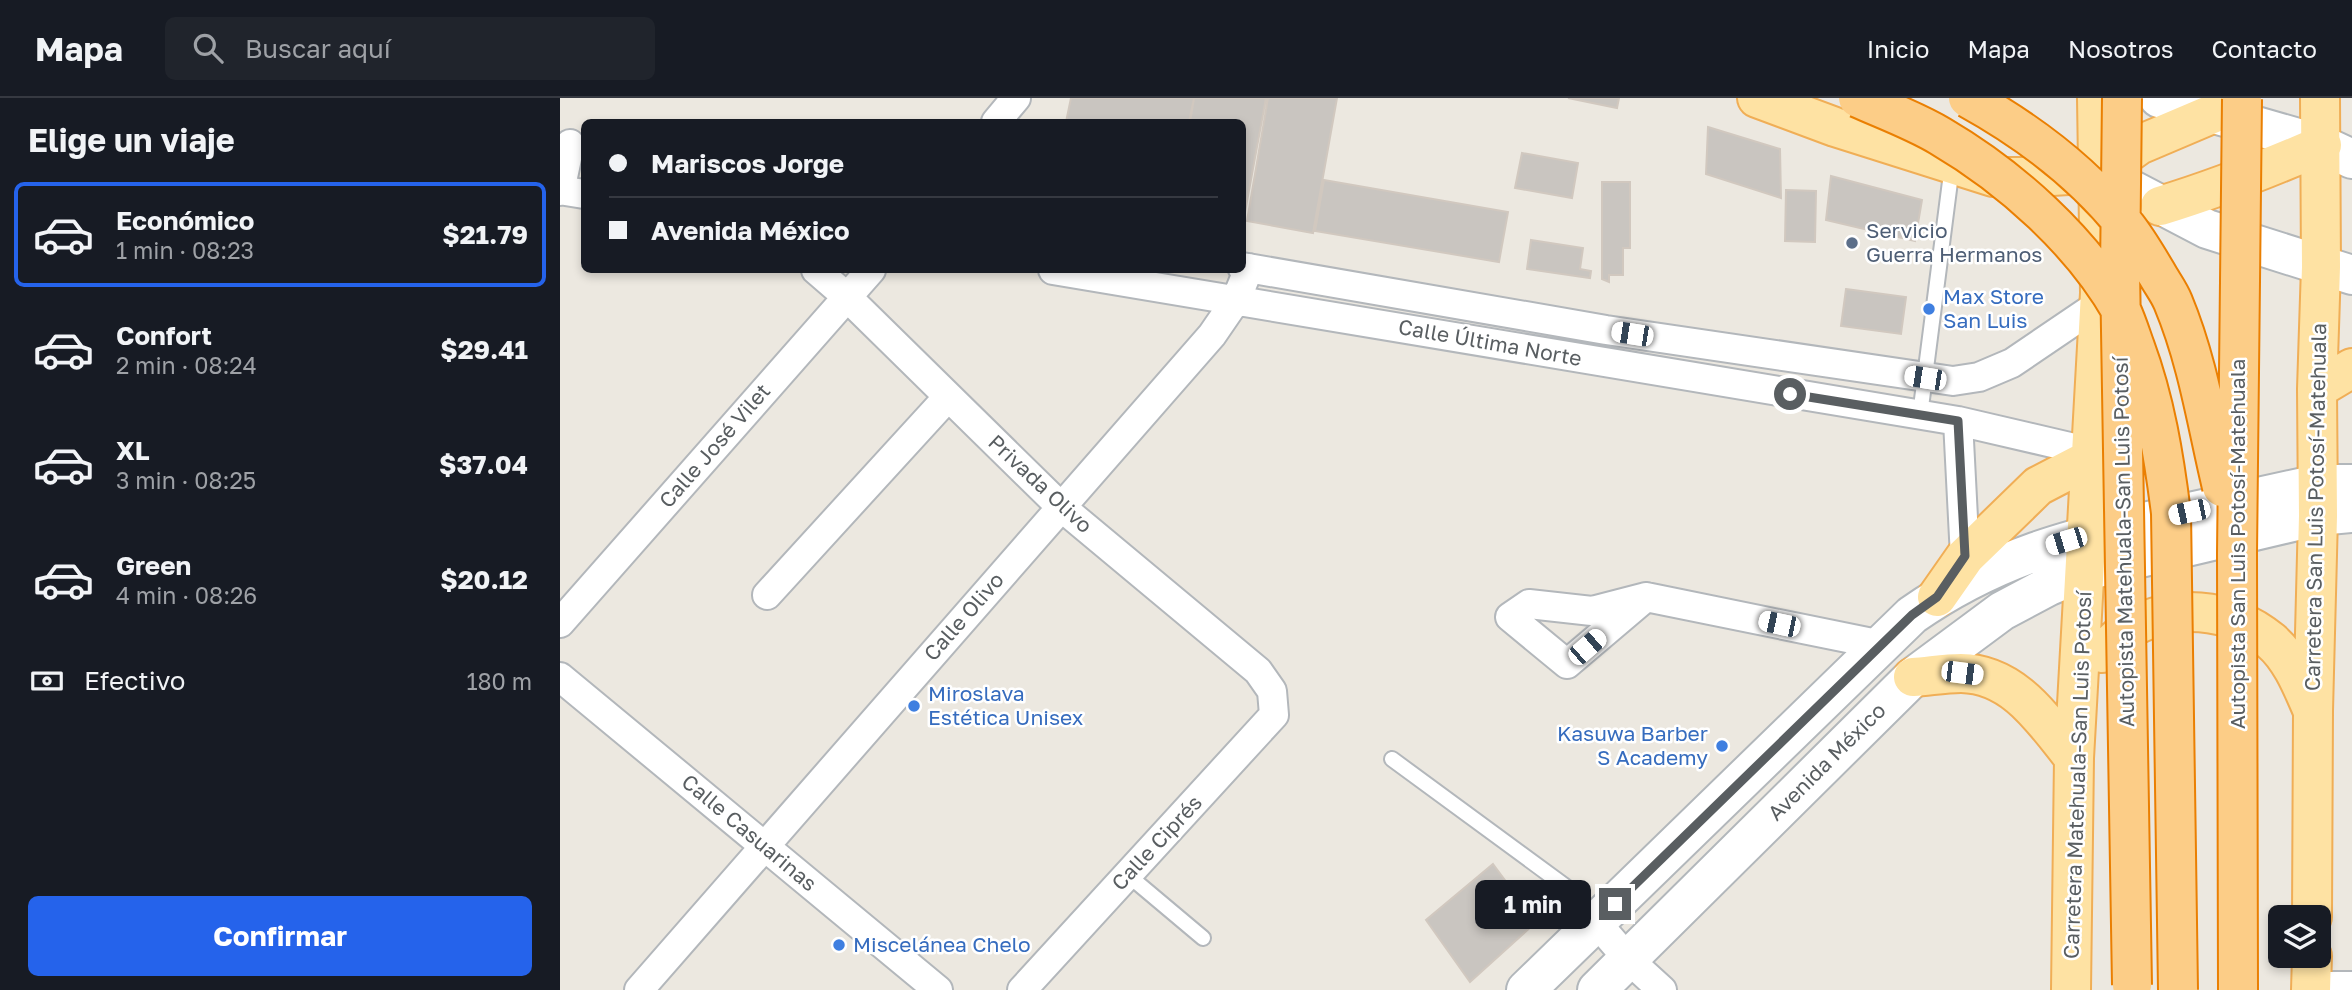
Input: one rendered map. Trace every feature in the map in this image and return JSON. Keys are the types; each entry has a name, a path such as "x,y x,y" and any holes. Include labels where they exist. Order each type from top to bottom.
{"highway":[{"path":"1858,98 1937,134 1982,162 2039,212 2086,260 2122,314 2146,376 2164,454 2171,513 2178,990"},
{"path":"1968,98 1997,114 2050,153 2125,224 2172,299 2191,352 2206,408 2237,554"},
{"path":"2104,98 2106,289"},
{"name":"Autopista Matehuala-San Luis Potosí","path":"2122,98 2106,289 2132,985"},
{"name":"Autopista San Luis Potosí-Matehuala","path":"2227,106 2237,554 2238,990"}],"main road":[{"path":"1757,98 1835,127 1993,177 2100,173 2139,145 2227,106"},
{"path":"1835,127 1882,98"},
{"name":"Carretera Matehuala-San Luis Potosí","path":"2071,990 2077,692 2090,455 2106,289 2097,98"},
{"name":"Carretera San Luis Potosí-Matehuala","path":"2312,905 2313,711 2335,499 2317,389 2337,271 2337,152 2320,98"},
{"path":"2160,206 2264,170 2337,152"},
{"path":"1993,177 2106,289"},
{"path":"2317,389 2352,368"},
{"path":"1937,597 1965,556 2038,486 2090,455"},
{"path":"2077,692 2096,659 2125,632 2160,615 2200,611 2239,620 2272,642 2296,673 2313,711"},
{"path":"1913,677 1962,673 2003,683 2031,706 2074,758"}],"street":[{"path":"998,119 1016,98"},
{"path":"2159,98 2227,106 2337,152"},
{"path":"571,144 560,191 581,194"},
{"path":"2100,173 2207,229 2337,271"},
{"name":"Calle Última Norte","path":"1246,267 1606,330 1953,381 1979,377 2012,363 2106,289"},
{"name":"Privada Olivo","path":"819,273 1060,506 1258,671 1272,691"},
{"name":"Calle José Vilet","path":"560,624 868,273"},
{"name":"Calle Última Norte","path":"1071,273 1958,421 2090,455"},
{"name":"Calle Olivo","path":"639,990 1212,335 1236,300 1244,273"},
{"path":"766,595 948,397"},
{"path":"1958,421 1965,556"},
{"path":"1526,990 1912,615 1937,597 2008,561 2086,553 2335,499"},
{"name":"Avenida México","path":"1597,990 1913,677 2002,611 2049,586 2086,553"},
{"path":"1646,597 1882,645"},
{"name":"Calle Casuarinas","path":"560,677 938,990"},
{"name":"Calle Ciprés","path":"1022,990 1274,715 1272,691"},
{"path":"1596,922 1628,959 1662,990"},
{"path":"2312,977 2352,986"}],"lane":[{"path":"1920,415 1952,164"},
{"path":"1392,759 1569,889 1596,922"},
{"path":"1128,874 1203,938"}],"building":[{"path":"1071,98 1194,98 1190,119 1067,119"},
{"path":"1194,98 1266,98 1246,207 1246,119 1190,119"},
{"path":"1268,98 1337,98 1313,233 1247,221"},
{"path":"1568,98 1619,98 1617,108"},
{"path":"1708,127 1780,149 1781,198 1706,174"},
{"path":"1522,153 1578,163 1572,198 1515,188"},
{"path":"1831,176 1922,200 1915,241 1826,220"},
{"path":"1324,180 1508,212 1499,262 1315,231"},
{"path":"1602,182 1630,182 1630,248 1623,248 1623,275 1609,275 1609,282 1602,279"},
{"path":"1786,190 1816,191 1815,242 1785,241"},
{"path":"1531,240 1583,248 1580,269 1591,271 1590,278 1527,269"},
{"path":"1846,289 1906,297 1901,334 1841,326"},
{"path":"1493,864 1513,891 1520,888 1524,895 1537,889 1552,908 1470,982 1426,920"}],"place":[{"name":"Servicio Guerra Hermanos","path":"1852,243"},
{"name":"Max Store San Luis","path":"1929,309"},
{"name":"Miroslava Estética Unisex","path":"914,706"},
{"name":"Kasuwa Barber S Academy","path":"1722,746"},
{"name":"Miscelánea Chelo","path":"839,945"}],"route":[{"path":"1615,904 1912,615 1937,597 1965,556 1958,421 1790,394"}]}
